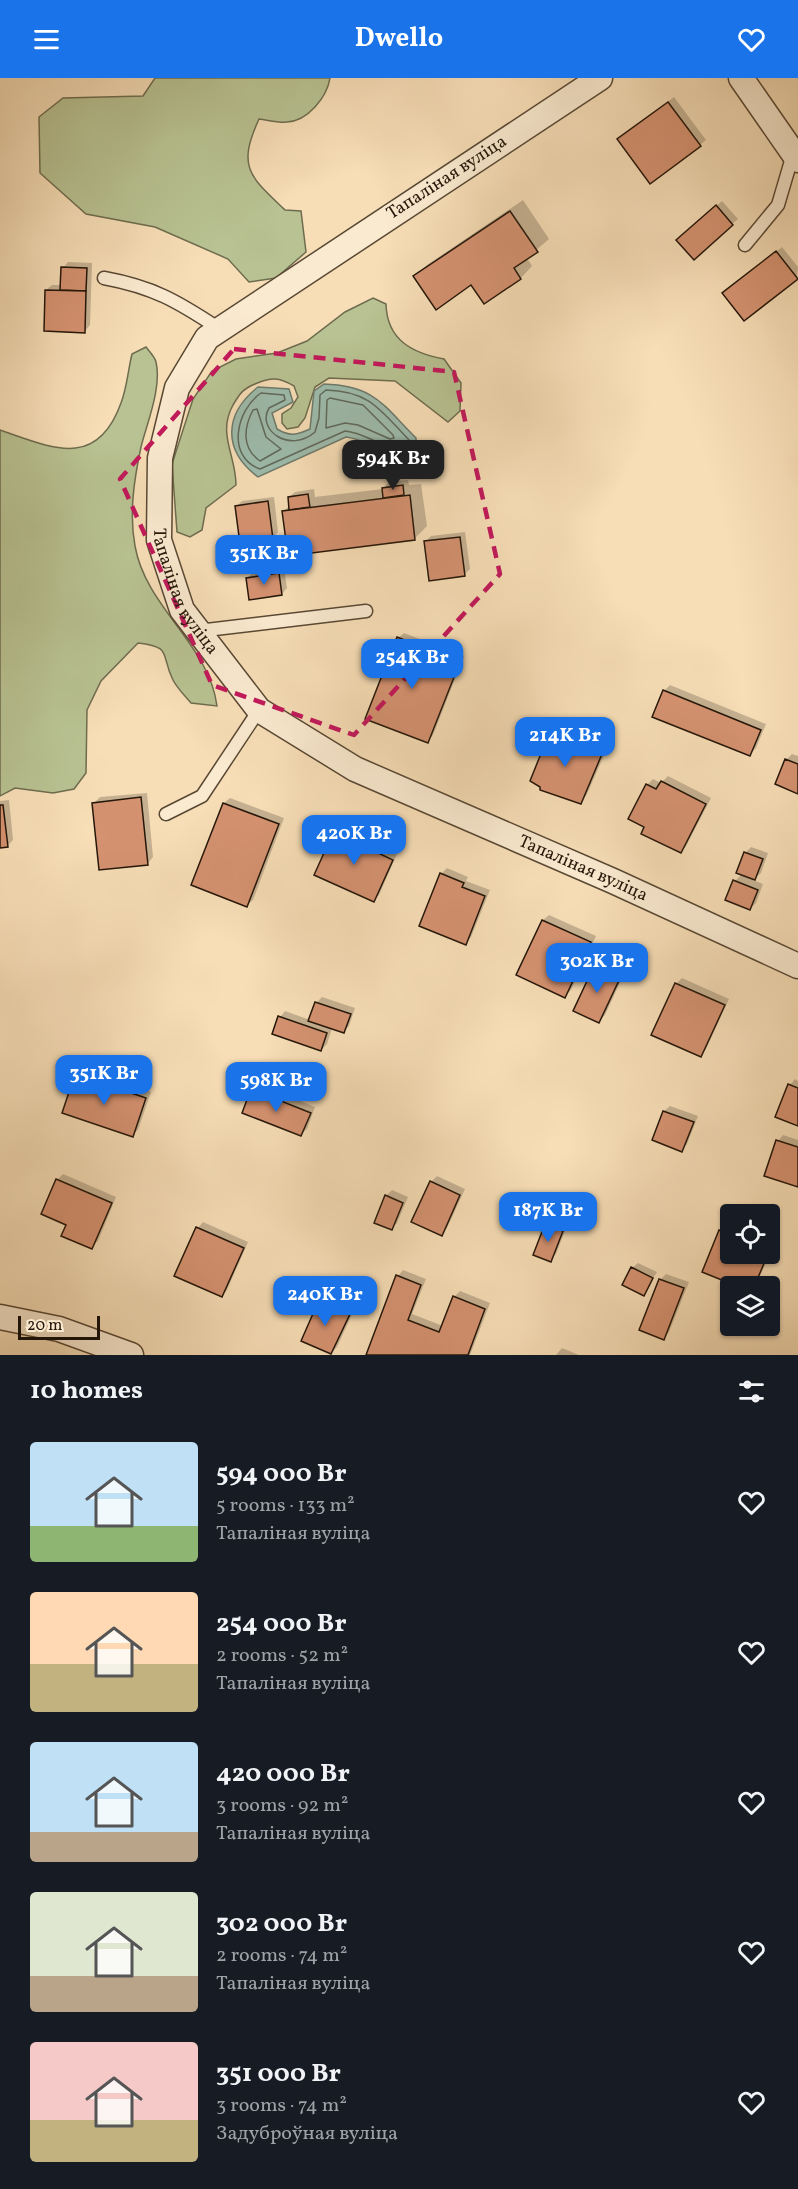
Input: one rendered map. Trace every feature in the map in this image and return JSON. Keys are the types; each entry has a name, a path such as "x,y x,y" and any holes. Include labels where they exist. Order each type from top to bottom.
{"street":[{"name":"Тапаліная вуліца","path":"600,78 218,328 207,338 177,388 160,458 159,540 182,610 260,710 355,769 613,881 798,966"},
{"path":"741,78 795,157"},
{"path":"0,1317 58,1329 131,1355"}],"lane":[{"path":"745,245 778,205 795,157"},
{"path":"104,278 134,284 170,297 218,328"},
{"path":"198,632 366,611"},
{"path":"166,814 202,796 260,710"}],"highlighted area":[{"path":"234,349 454,372 500,574 354,735 212,685 120,479"}],"green space":[{"path":"155,78 330,78 321,100 309,113 295,121 287,122 259,119 252,135 248,160 255,179 285,210 301,211 306,252 276,278 249,282 228,259 155,227 86,214 40,173 39,117 63,98 143,96"},
{"path":"373,298 386,304 391,327 403,343 422,353 444,359 461,383 460,411 448,422 395,381 329,378 315,387 305,418 298,427 287,429 282,423 282,414 291,408 298,397 294,386 275,379 255,384 240,394 233,405 227,426 236,485 206,508 202,530 190,537 177,532 172,464 193,399 212,371 236,359 277,353 307,341 345,312"},
{"path":"146,347 155,360 157,382 134,484 132,521 135,546 141,568 151,588 202,664 212,684 217,706 191,703 175,683 164,653 156,647 138,643 101,681 87,710 86,773 74,789 53,793 15,788 0,796 0,430 55,447 86,446 99,438 111,424 123,397 132,354"}],"water":[{"path":"324,384 355,388 367,393 385,406 416,438 416,448 410,457 393,454 346,437 258,477 246,466 233,444 234,420 239,409 258,387 289,389 293,402 272,413 277,429 290,434 301,433 310,429 314,391"}],"building":[{"path":"668,102 701,146 650,184 617,139"},
{"path":"716,205 733,225 694,260 676,240"},
{"path":"510,211 538,252 514,268 521,279 484,304 471,285 436,310 413,276"},
{"path":"776,251 798,279 744,321 722,293"},
{"path":"61,267 87,268 86,291 60,290"},
{"path":"45,290 86,291 85,333 44,331"},
{"path":"403,485 404,495 383,498 382,488"},
{"path":"308,494 310,507 289,510 288,497"},
{"path":"410,495 415,540 288,556 282,511"},
{"path":"268,501 273,539 240,544 235,506"},
{"path":"460,537 465,576 429,581 424,541"},
{"path":"279,573 282,595 249,600 246,578"},
{"path":"397,637 460,662 428,743 365,719"},
{"path":"663,690 761,730 750,756 652,717"},
{"path":"550,731 602,754 581,804 540,790 540,787 530,781"},
{"path":"785,759 798,764 798,794 775,784"},
{"path":"661,781 706,804 681,853 641,834 644,827 628,819 646,784 656,789"},
{"path":"141,797 148,865 99,870 92,803"},
{"path":"223,803 279,824 247,907 191,885"},
{"path":"0,805 3,805 8,847 0,848"},
{"path":"333,833 353,842 362,835 373,840 374,851 393,860 374,902 314,875"},
{"path":"744,852 763,859 755,880 736,873"},
{"path":"440,873 464,883 462,887 485,896 466,945 419,926"},
{"path":"733,880 758,890 750,910 725,900"},
{"path":"542,920 591,942 565,998 516,975"},
{"path":"595,964 621,976 599,1023 573,1011"},
{"path":"675,983 725,1005 701,1057 651,1035"},
{"path":"315,1002 351,1014 344,1033 308,1021"},
{"path":"278,1016 327,1033 321,1051 272,1034"},
{"path":"75,1074 146,1098 133,1137 62,1113"},
{"path":"788,1084 798,1088 798,1126 775,1117"},
{"path":"251,1089 311,1113 301,1136 242,1113"},
{"path":"663,1111 694,1122 682,1152 652,1140"},
{"path":"776,1140 798,1147 798,1187 764,1176"},
{"path":"56,1179 112,1203 92,1249 61,1236 66,1225 41,1214"},
{"path":"430,1181 460,1195 442,1236 411,1222"},
{"path":"385,1195 403,1203 392,1230 374,1223"},
{"path":"545,1224 563,1231 551,1262 533,1255"},
{"path":"196,1227 244,1248 222,1297 174,1276"},
{"path":"719,1230 720,1264 764,1264 759,1276 720,1276 720,1279 702,1272"},
{"path":"631,1267 653,1278 644,1296 622,1285"},
{"path":"396,1275 421,1285 408,1320 439,1332 453,1296 485,1309 468,1355 366,1355"},
{"path":"659,1279 684,1288 664,1340 639,1330"},
{"path":"319,1300 350,1314 331,1354 301,1341"}]}
